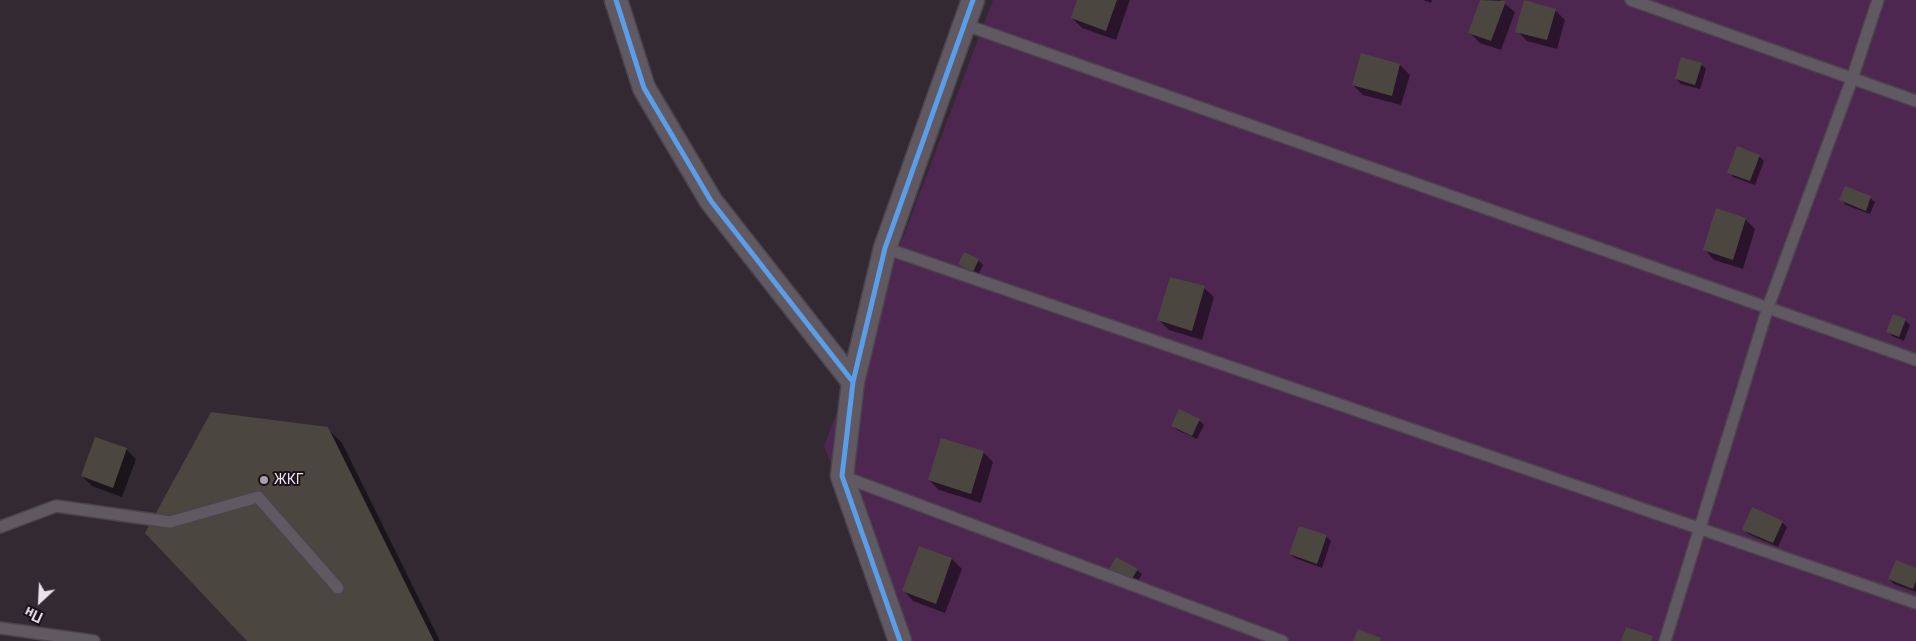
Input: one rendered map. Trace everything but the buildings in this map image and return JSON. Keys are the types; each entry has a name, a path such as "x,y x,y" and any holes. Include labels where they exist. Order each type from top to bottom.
{"street":[{"path":"900,641 842,476 852,382 885,248 972,0"},
{"path":"620,4 644,88 711,201 852,382"}],"lane":[{"path":"1631,0 1916,101"},
{"path":"1665,641 1768,307 1852,79 1878,0"},
{"path":"963,24 1916,360"},
{"path":"885,248 1916,603"},
{"path":"842,476 1282,641"},
{"path":"0,527 56,506 170,522 258,497 338,588"},
{"path":"0,628 94,641"}],"shaded area":[{"path":"993,0 1916,0 1916,641 901,641 824,446"}],"cycle path":[{"path":"616,0 644,88 711,201 853,382"},
{"path":"900,641 842,476 853,382 885,248 973,0"}],"place":[{"name":"ЖКГ","path":"264,480"}]}
